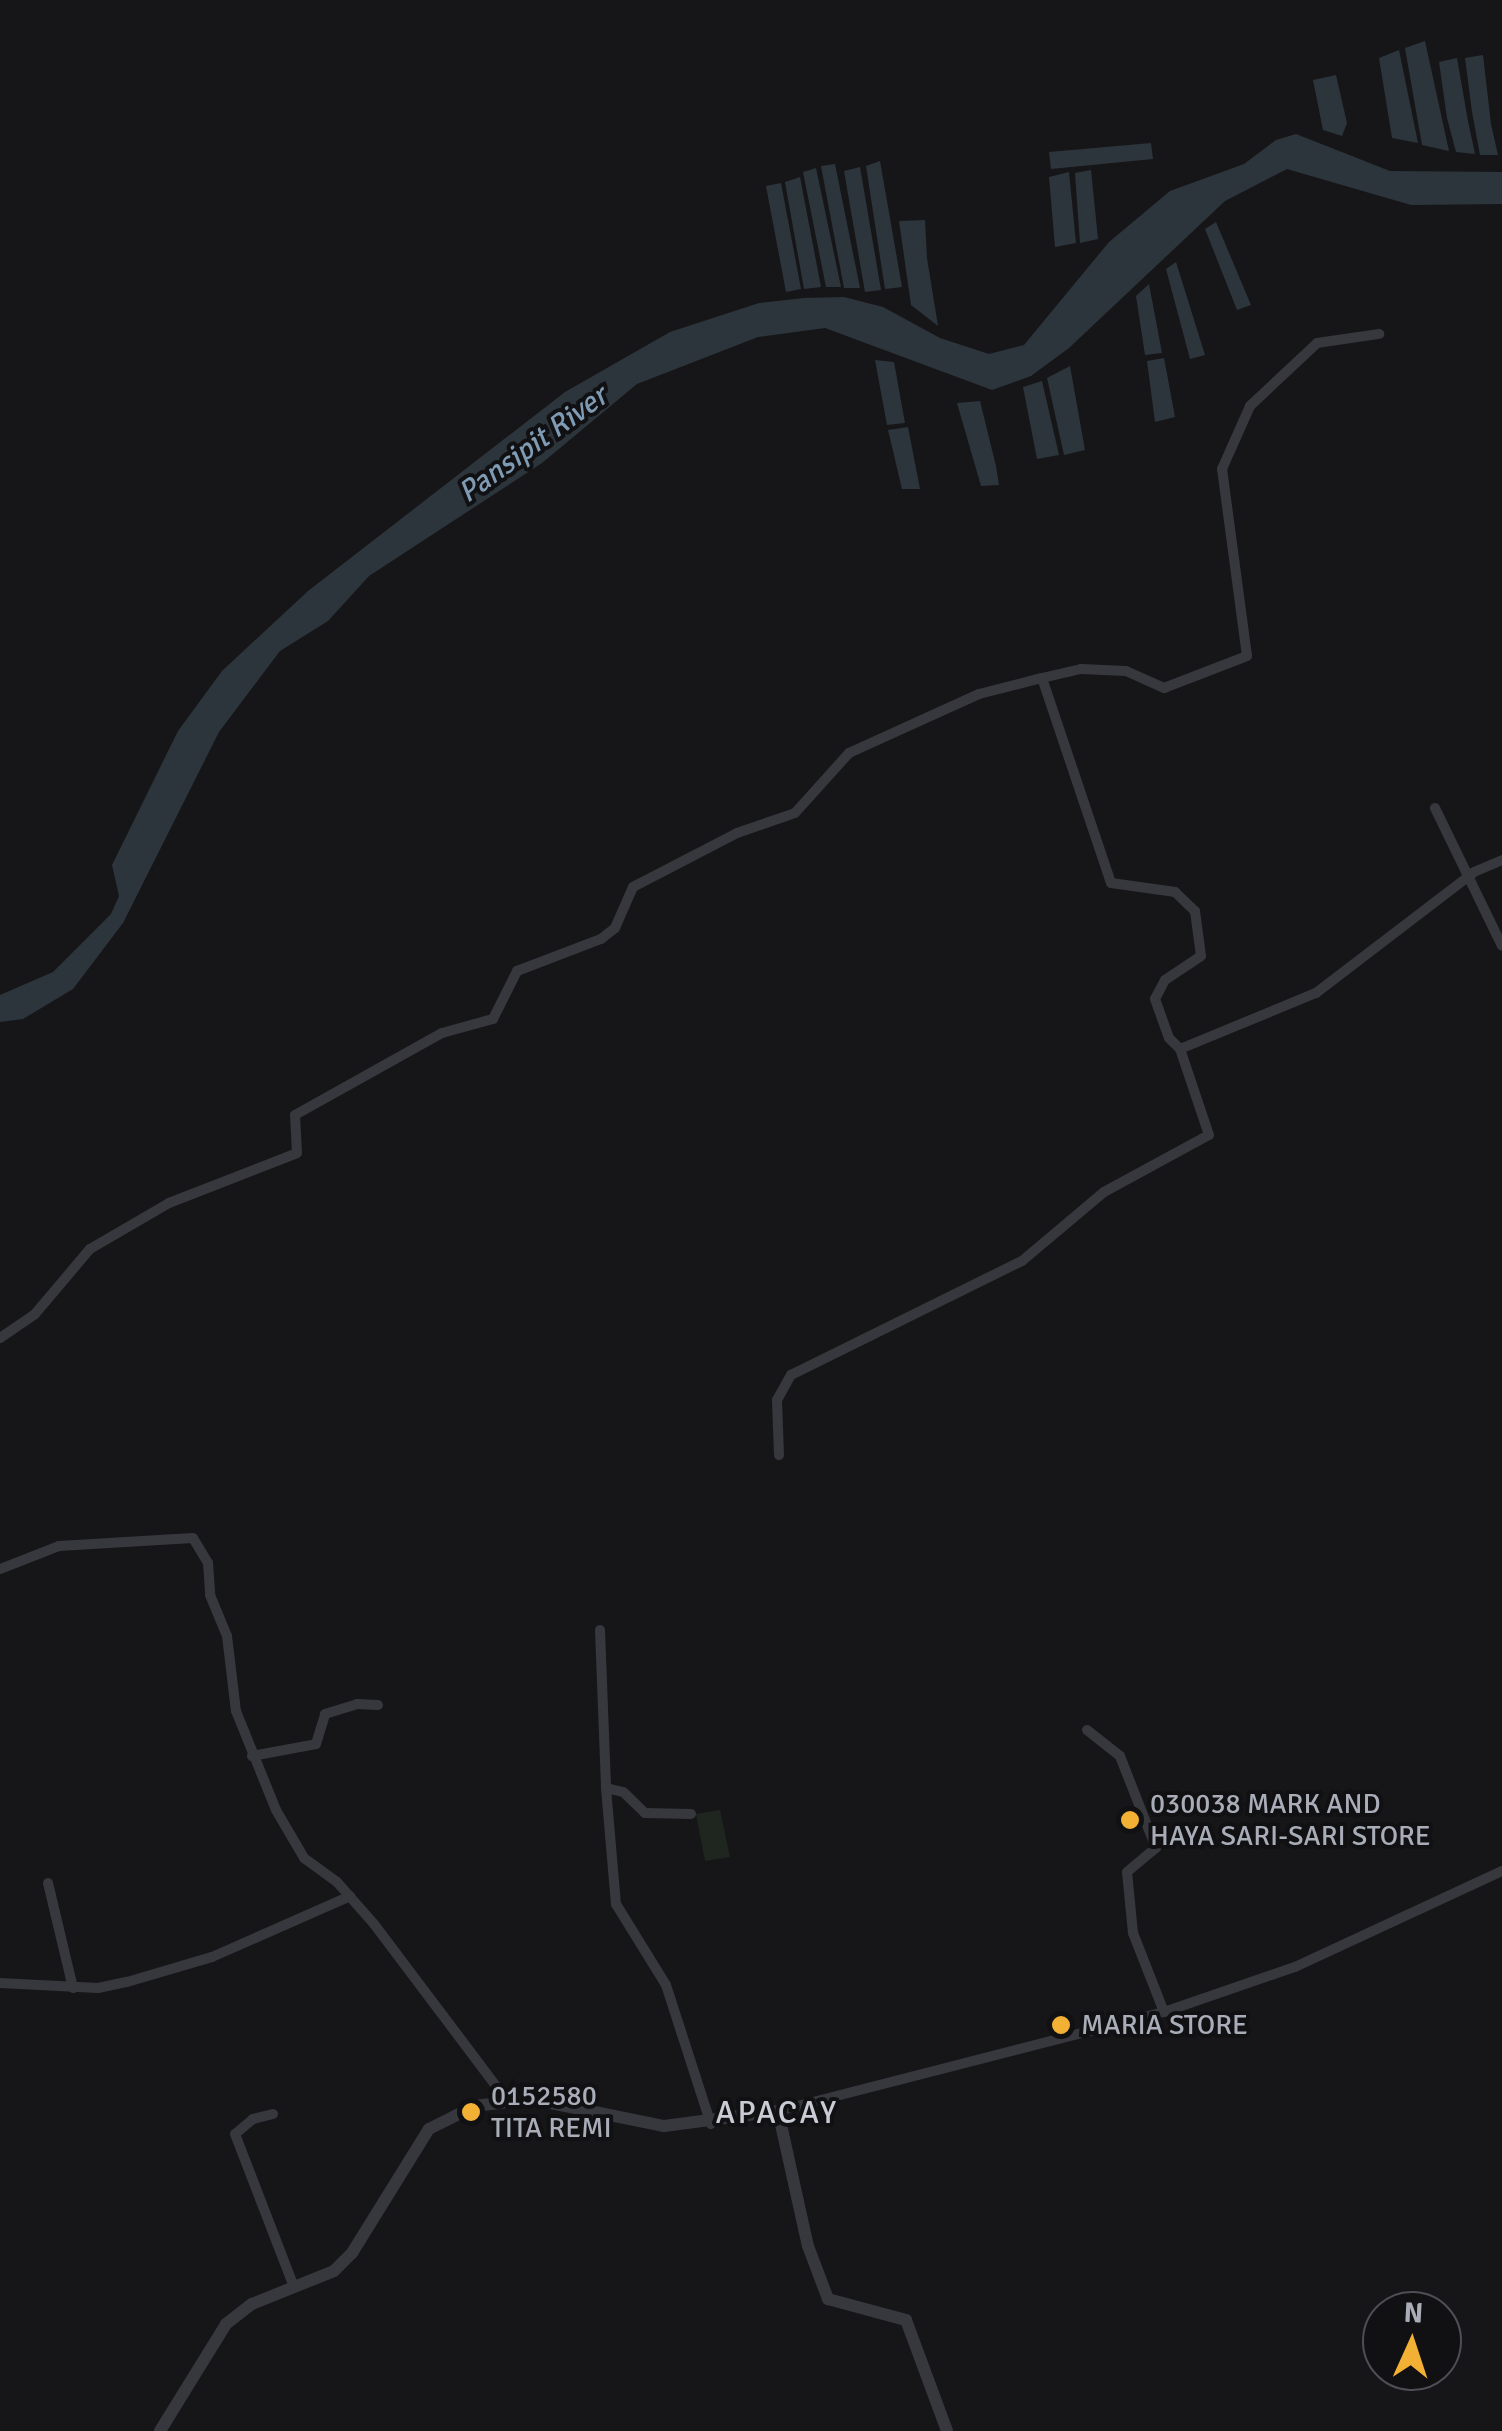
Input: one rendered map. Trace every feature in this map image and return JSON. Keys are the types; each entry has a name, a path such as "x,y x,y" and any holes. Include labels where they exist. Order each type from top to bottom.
{"street":[{"path":"0,1338 34,1314 90,1249 169,1203 297,1153 295,1115 442,1033 493,1019 517,971 600,939 615,928 624,897 633,887 722,840 795,813 849,753 979,694 1042,678 1081,669 1126,670 1164,688 1247,656 1222,470 1250,406 1317,343 1378,334"},
{"path":"779,1454 777,1400 791,1375 1022,1261 1104,1192 1209,1134 1180,1049 1169,1038 1155,999 1165,980 1201,956 1194,910 1175,892 1112,883 1042,678"},
{"path":"1435,808 1466,880 1502,946"},
{"path":"1180,1049 1316,993 1466,880 1502,860"},
{"path":"0,1569 58,1546 193,1538 208,1563 210,1595 228,1636 236,1711 252,1756 304,1858 350,1896 506,2099"},
{"path":"600,1630 606,1788 616,1904 666,1986 711,2124"},
{"path":"252,1756 316,1744 325,1714 357,1704 378,1705"},
{"path":"1087,1730 1120,1756 1156,1848 1127,1872 1133,1934 1164,2012"},
{"path":"606,1788 645,1812 691,1814"},
{"path":"160,2431 226,2324 294,2286 334,2271 352,2254 429,2129 455,2112 506,2099 558,2101 635,2124 711,2124 778,2112 1164,2012 1294,1967 1502,1871"},
{"path":"48,1883 74,1988"},
{"path":"0,1983 74,1988 174,1970 350,1896"},
{"path":"778,2112 808,2246 828,2299 906,2320 947,2431"},
{"path":"273,2114 252,2119 236,2134 294,2286"}],"shaded area":[{"path":"720,1810 730,1857 705,1861 696,1814"}],"water":[{"path":"1425,41 1449,151 1422,145 1405,48"},
{"path":"1399,50 1418,143 1392,138 1379,58"},
{"path":"1483,55 1498,155 1480,155 1472,112 1465,58"},
{"path":"1457,58 1475,154 1456,152 1447,118 1439,62"},
{"path":"1336,75 1347,123 1342,136 1323,130 1313,80"},
{"name":"Pansipit River","path":"1296,134 1390,171 1502,172 1502,204 1411,205 1287,169 1225,201 1069,348 1031,376 992,390 825,328 758,337 637,384 542,463 369,576 328,621 280,651 219,732 123,923 73,989 23,1019 0,1022 0,995 53,972 111,914 119,896 112,865 178,731 222,671 308,591 565,392 670,332 759,303 804,298 844,297 883,307 940,338 989,354 1024,345 1109,242 1170,191 1244,164 1276,140"},
{"path":"1151,143 1153,159 1051,169 1049,152"},
{"path":"880,161 902,287 885,289 866,166"},
{"path":"835,164 860,288 844,288 821,166"},
{"path":"860,167 881,290 865,292 844,171"},
{"path":"816,168 841,287 826,287 803,172"},
{"path":"1091,170 1098,239 1080,243 1075,173"},
{"path":"1069,172 1076,243 1055,247 1049,177"},
{"path":"800,177 821,287 804,289 785,182"},
{"path":"781,183 801,289 786,292 766,186"},
{"path":"925,220 938,326 911,305 899,221"},
{"path":"1216,222 1251,305 1237,310 1205,229"},
{"path":"1176,262 1205,355 1190,359 1166,269"},
{"path":"1149,284 1162,353 1145,355 1136,296"},
{"path":"1164,358 1175,417 1155,422 1147,361"},
{"path":"875,360 894,362 905,423 887,425"},
{"path":"1070,366 1085,450 1064,455 1047,378"},
{"path":"1042,381 1059,455 1037,459 1023,387"},
{"path":"980,401 999,485 981,486 957,403"},
{"path":"908,427 920,489 902,489 888,430"}],"place":[{"name":"030038 MARK AND HAYA SARI-SARI STORE","path":"1130,1820"},
{"name":"MARIA STORE","path":"1061,2025"},
{"name":"0152580 TITA REMI","path":"471,2112"}],"district":[{"name":"APACAY","path":"777,2113"}]}
